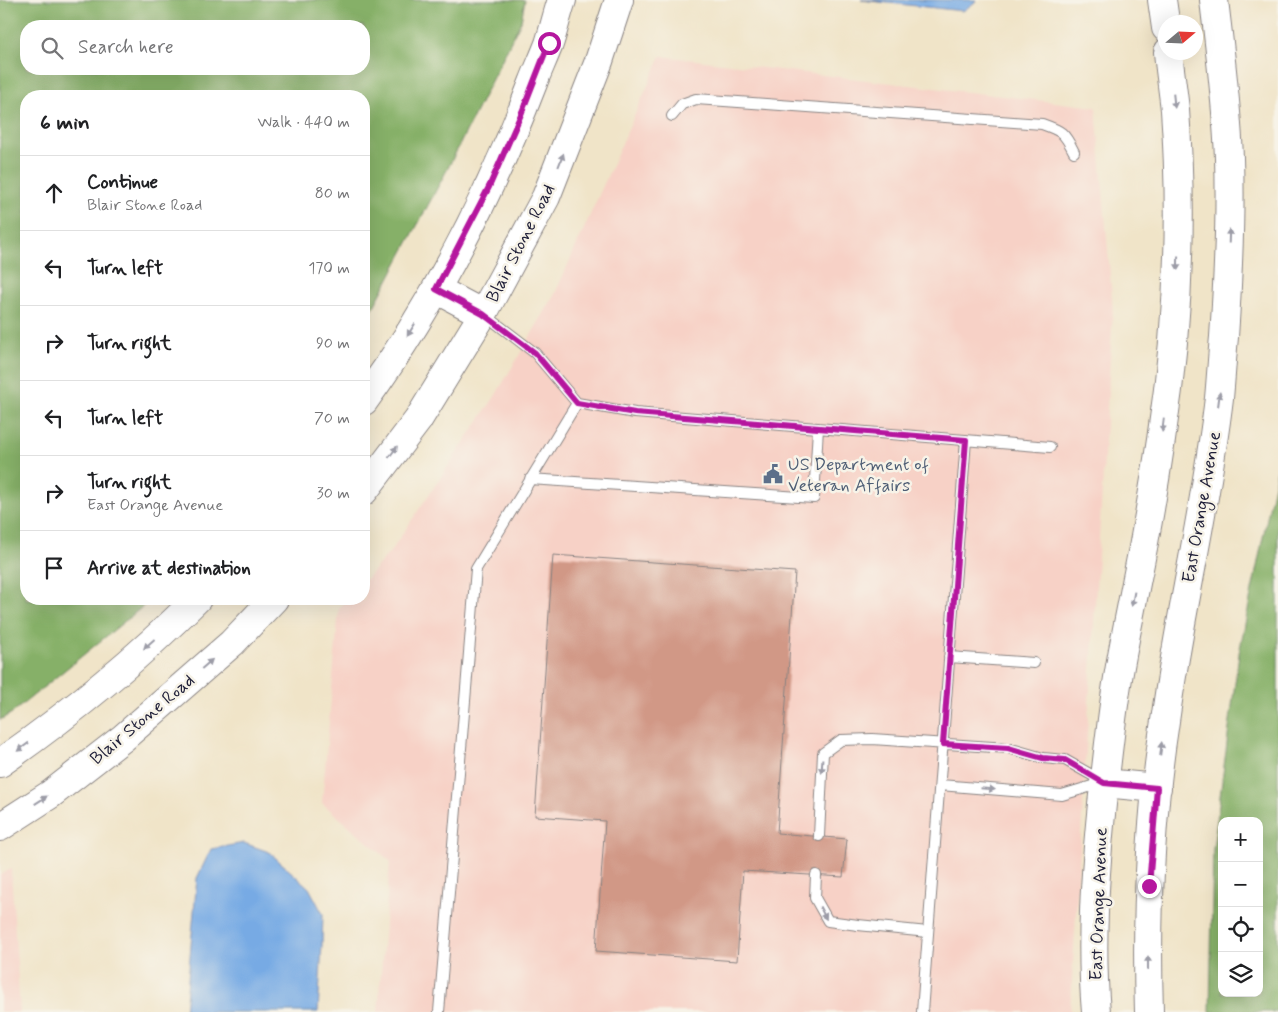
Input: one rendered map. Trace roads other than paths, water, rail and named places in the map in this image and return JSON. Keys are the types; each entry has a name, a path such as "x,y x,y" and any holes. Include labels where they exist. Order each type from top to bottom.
{"street":[{"path":"370,392 394,358 436,289 489,187 549,43 562,0"},
{"name":"Blair Stone Road","path":"370,483 418,420 483,314 546,197 599,61 619,0"},
{"path":"1162,0 1164,15"},
{"name":"East Orange Avenue","path":"1149,1012 1149,886 1164,723 1210,465 1219,396 1226,304 1229,158 1214,0"},
{"name":"East Orange Avenue","path":"1096,1012 1094,922 1097,854 1104,783 1118,677 1160,447 1172,353 1178,272 1179,191 1175,110 1169,60"},
{"path":"436,289 483,314"},
{"path":"0,762 25,746 96,690 191,605"},
{"name":"Blair Stone Road","path":"0,827 51,794 123,738 232,644 268,605"},
{"path":"1104,783 1157,788"}],"lane":[{"path":"672,116 682,104 696,99 1042,124 1055,128 1065,136 1074,152"},
{"path":"483,314 535,353 577,403 635,413 1050,447"},
{"path":"439,1012 476,569 577,403"},
{"path":"530,480 814,498 818,428"},
{"path":"922,1012 966,440"},
{"path":"950,657 1034,664"},
{"path":"819,836 823,753 841,740 872,739 1008,748 1043,758 1065,760 1104,783"},
{"path":"940,785 1062,795 1104,783"},
{"path":"816,875 815,898 828,921 928,932"}],"water":[{"path":"861,0 976,0 963,11"},
{"path":"244,843 269,852 309,888 323,914 318,1012 185,1012 197,878 211,849"}],"place":[{"name":"US Department of Veteran Affairs","path":"773,474"}]}
